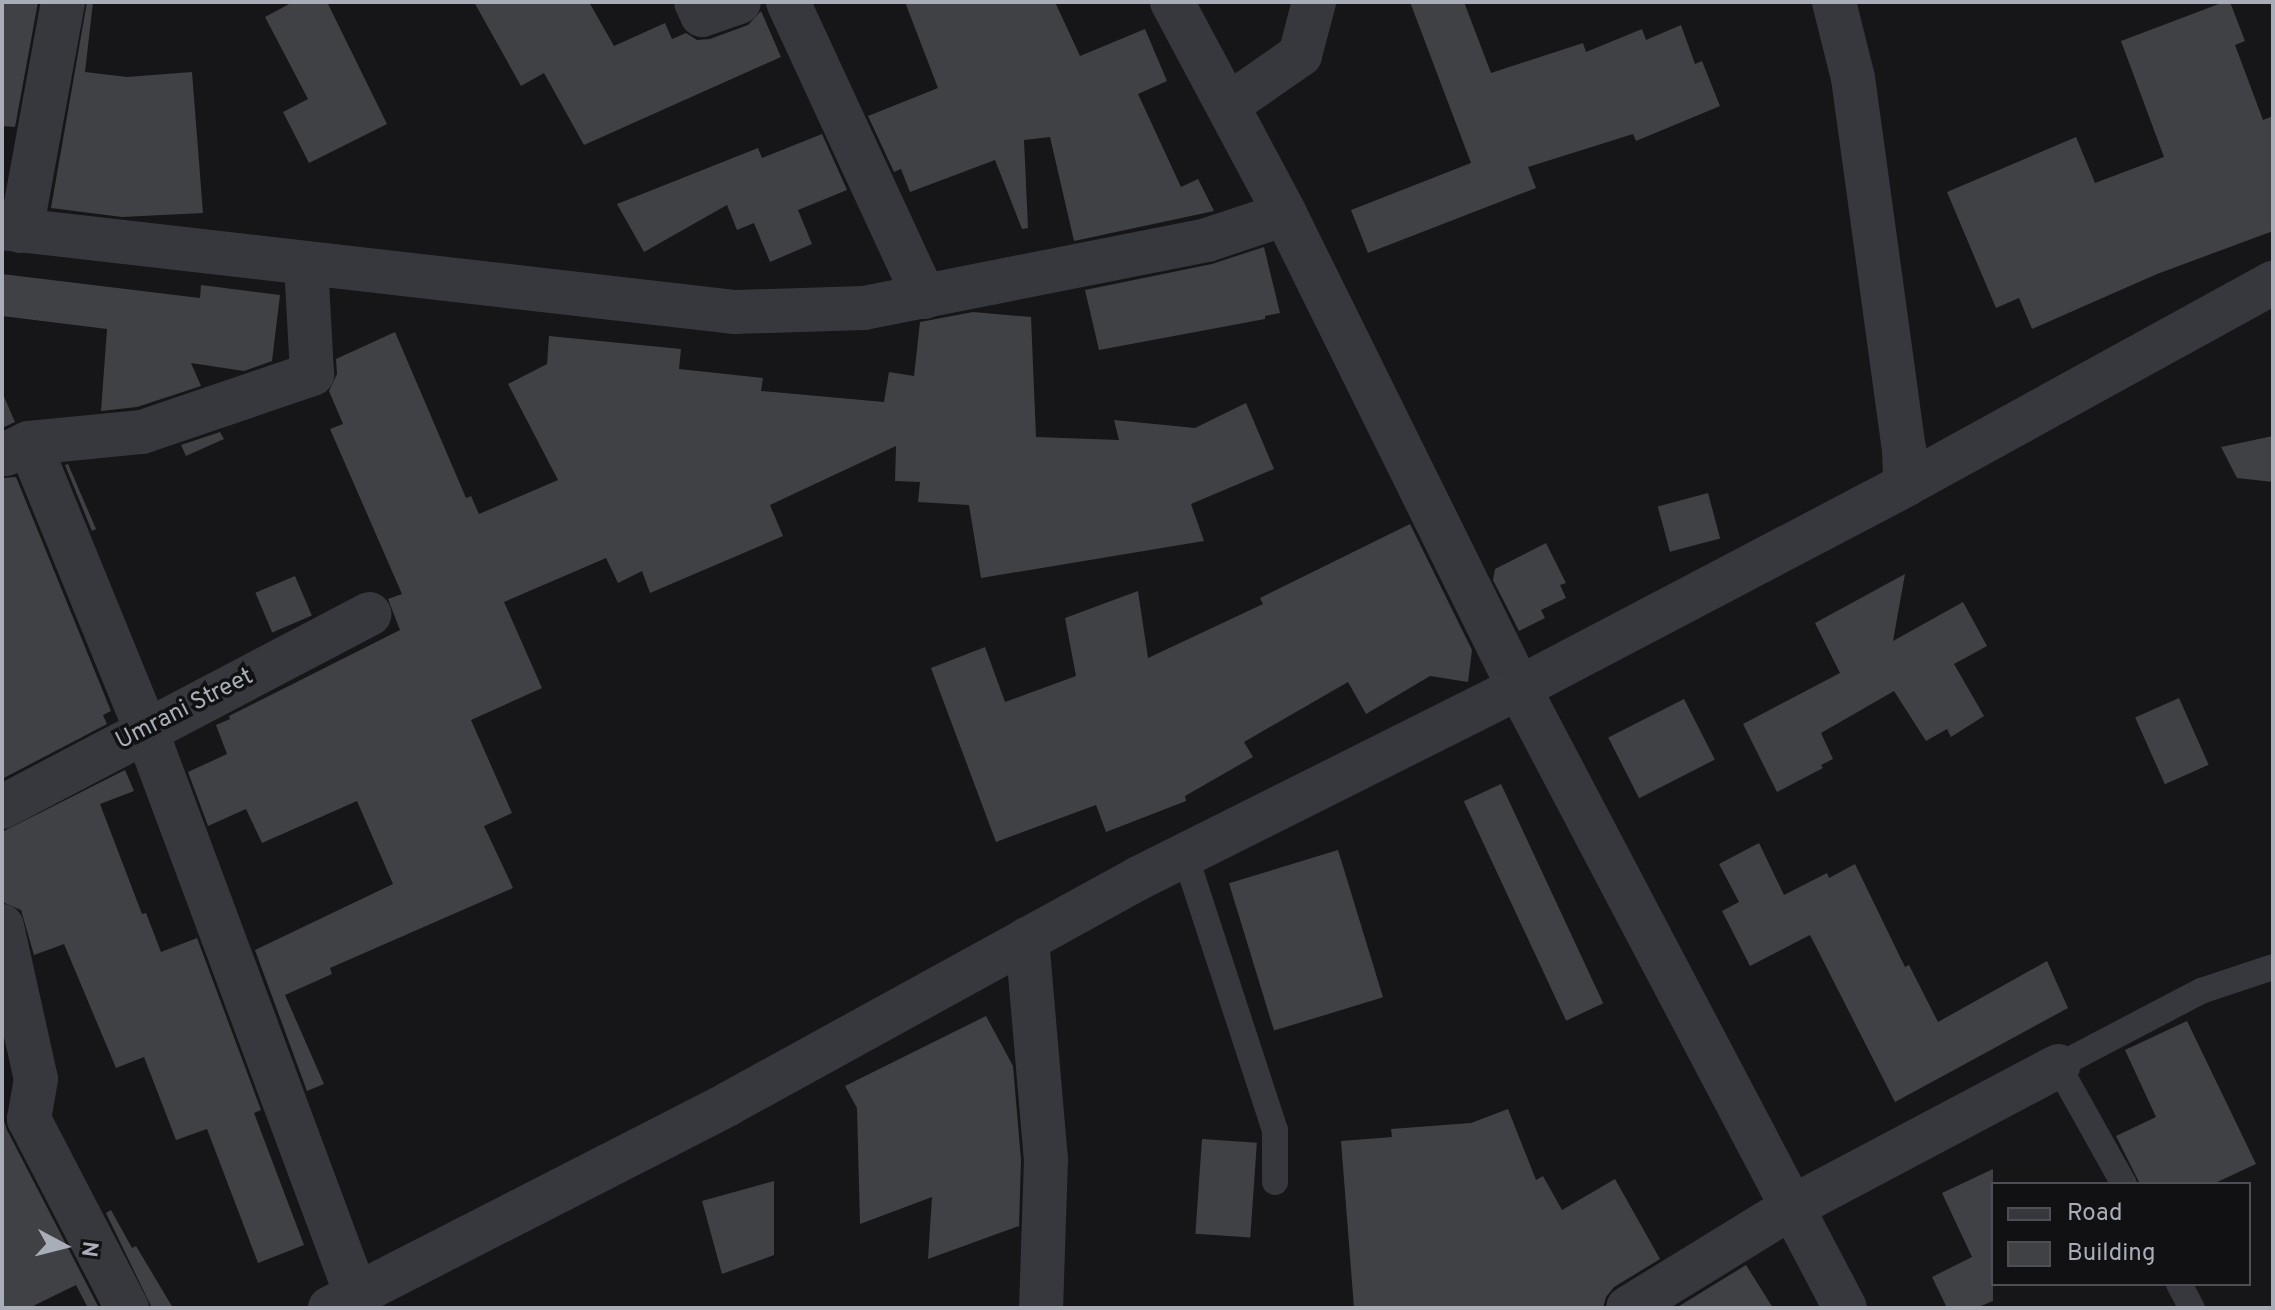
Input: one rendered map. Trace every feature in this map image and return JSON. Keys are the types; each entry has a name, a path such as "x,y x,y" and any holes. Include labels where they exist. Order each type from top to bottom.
{"street":[{"path":"63,2 12,230 735,312 864,308 1207,240 1285,214"},
{"path":"696,2 702,15 739,2"},
{"path":"788,2 924,297"},
{"path":"1172,2 1285,214 1519,688 1845,1308"},
{"path":"1228,105 1300,55 1314,2"},
{"path":"1834,2 1853,78 1904,448 1905,485"},
{"path":"306,263 312,374 142,432 16,450 146,730 343,1301 728,1104 1185,855 1519,688 1905,485 2273,283"},
{"name":"Umrani Street","path":"2,807 369,614"},
{"path":"2,926 36,1079 29,1119 127,1308"},
{"path":"1027,939 1046,1159 1041,1308"},
{"path":"1628,1308 1794,1206 2058,1066"}],"lane":[{"path":"1185,855 1275,1130 1275,1182"},
{"path":"2123,1182 2058,1066 2201,991 2273,967"},
{"path":"2180,1286 2192,1308"}],"building":[{"path":"2,2 38,2 15,127 2,126"},
{"path":"87,2 93,2 85,72 127,77 192,72 203,213 122,217 51,208"},
{"path":"293,2 327,2 387,124 309,163 283,112 308,99 265,17"},
{"path":"474,2 589,2 614,46 665,23 672,39 686,33 697,40 710,39 748,25 761,11 781,57 584,145 544,73 521,86"},
{"path":"905,2 1055,2 1080,56 1145,29 1167,81 1138,94 1181,187 1198,179 1214,211 1074,241 1050,137 1024,140 1028,228 1022,229 995,160 910,192 901,169 894,172 868,116 938,88"},
{"path":"1410,2 1464,2 1491,73 1583,43 1586,52 1642,29 1646,40 1681,25 1695,64 1702,61 1720,106 1636,141 1633,134 1528,167 1536,188 1368,253 1351,210 1471,163"},
{"path":"2230,2 2245,41 2235,45 2263,120 2273,116 2273,231 2157,274 2032,329 2019,298 1996,308 1947,192 2076,137 2095,183 2164,157 2121,41"},
{"path":"822,134 847,190 798,210 812,244 770,262 754,223 737,230 727,205 644,252 617,204 758,148 762,158"},
{"path":"1264,247 1280,313 1265,316 1265,319 1099,350 1085,290 1212,264"},
{"path":"2,274 200,298 201,285 280,295 272,361 244,371 191,363 201,386 137,407 101,411 107,329 2,316"},
{"path":"973,312 1031,317 1036,437 1119,440 1114,420 1195,428 1246,403 1274,469 1191,504 1204,541 981,578 969,505 918,502 920,482 895,481 896,446 770,505 783,536 650,593 642,571 618,583 606,558 504,602 542,688 471,720 512,813 484,826 513,888 330,968 332,974 285,995 324,1084 307,1091 255,950 393,884 357,801 262,843 246,809 208,826 188,772 227,754 216,725 230,719 229,716 400,630 388,599 402,594 330,429 343,424 329,391 337,374 336,359 395,332 466,498 471,496 479,514 558,480 508,384 547,364 549,336 681,349 679,369 763,378 761,391 884,402 889,372 914,376 920,322"},
{"path":"2,392 15,422 2,428"},
{"path":"220,432 224,439 186,456 181,445"},
{"path":"2273,436 2273,482 2237,478 2221,447"},
{"path":"68,464 96,529 92,531 65,465"},
{"path":"16,477 111,711 103,715 107,724 2,779 2,478"},
{"path":"1708,493 1720,538 1670,552 1658,506"},
{"path":"1410,524 1472,650 1468,682 1430,676 1366,714 1348,682 1244,742 1253,757 1185,796 1186,801 1106,832 1096,805 996,842 931,668 985,647 1005,702 1076,676 1065,618 1138,591 1148,658 1263,604 1260,598"},
{"path":"1546,543 1566,583 1560,585 1566,598 1541,610 1545,618 1519,631 1493,580 1495,569"},
{"path":"1905,574 1893,641 1963,602 1987,646 1954,664 1984,716 1951,737 1947,729 1926,741 1894,691 1821,733 1833,759 1821,765 1823,768 1777,792 1743,724 1840,673 1815,623"},
{"path":"295,576 312,616 272,632 255,593"},
{"path":"2179,698 2209,765 2165,784 2135,718"},
{"path":"1684,699 1715,760 1639,798 1608,738"},
{"path":"125,770 134,791 100,804 142,914 146,913 161,952 197,938 261,1110 254,1113 304,1245 258,1263 207,1129 176,1140 144,1057 116,1068 64,944 34,955 21,910 2,902 2,832"},
{"path":"1501,784 1603,1003 1566,1021 1464,801"},
{"path":"1759,843 1784,895 1827,873 1829,878 1855,864 1905,967 1909,965 1938,1022 2047,961 2068,1008 1895,1102 1810,935 1750,966 1722,911 1739,902 1719,864"},
{"path":"1338,850 1383,997 1274,1031 1229,883"},
{"path":"986,1016 1013,1066 1021,1160 1019,1226 928,1259 932,1197 860,1224 857,1108 845,1086"},
{"path":"2187,1021 2256,1164 2217,1182 2139,1182 2116,1136 2156,1117 2125,1050"},
{"path":"1508,1109 1536,1180 1543,1176 1562,1210 1615,1179 1660,1259 1614,1287 1606,1297 1603,1308 1354,1308 1341,1141 1392,1137 1391,1129 1471,1123"},
{"path":"2,1115 99,1308 88,1308 76,1285 29,1308 2,1308"},
{"path":"1202,1139 1257,1143 1250,1238 1195,1234"},
{"path":"1993,1169 1993,1301 1976,1308 1947,1308 1932,1277 1972,1257 1942,1193"},
{"path":"774,1181 774,1255 722,1274 702,1201"},
{"path":"111,1210 132,1248 136,1246 173,1308 152,1308 106,1213"},
{"path":"1746,1265 1773,1308 1676,1308"}]}
